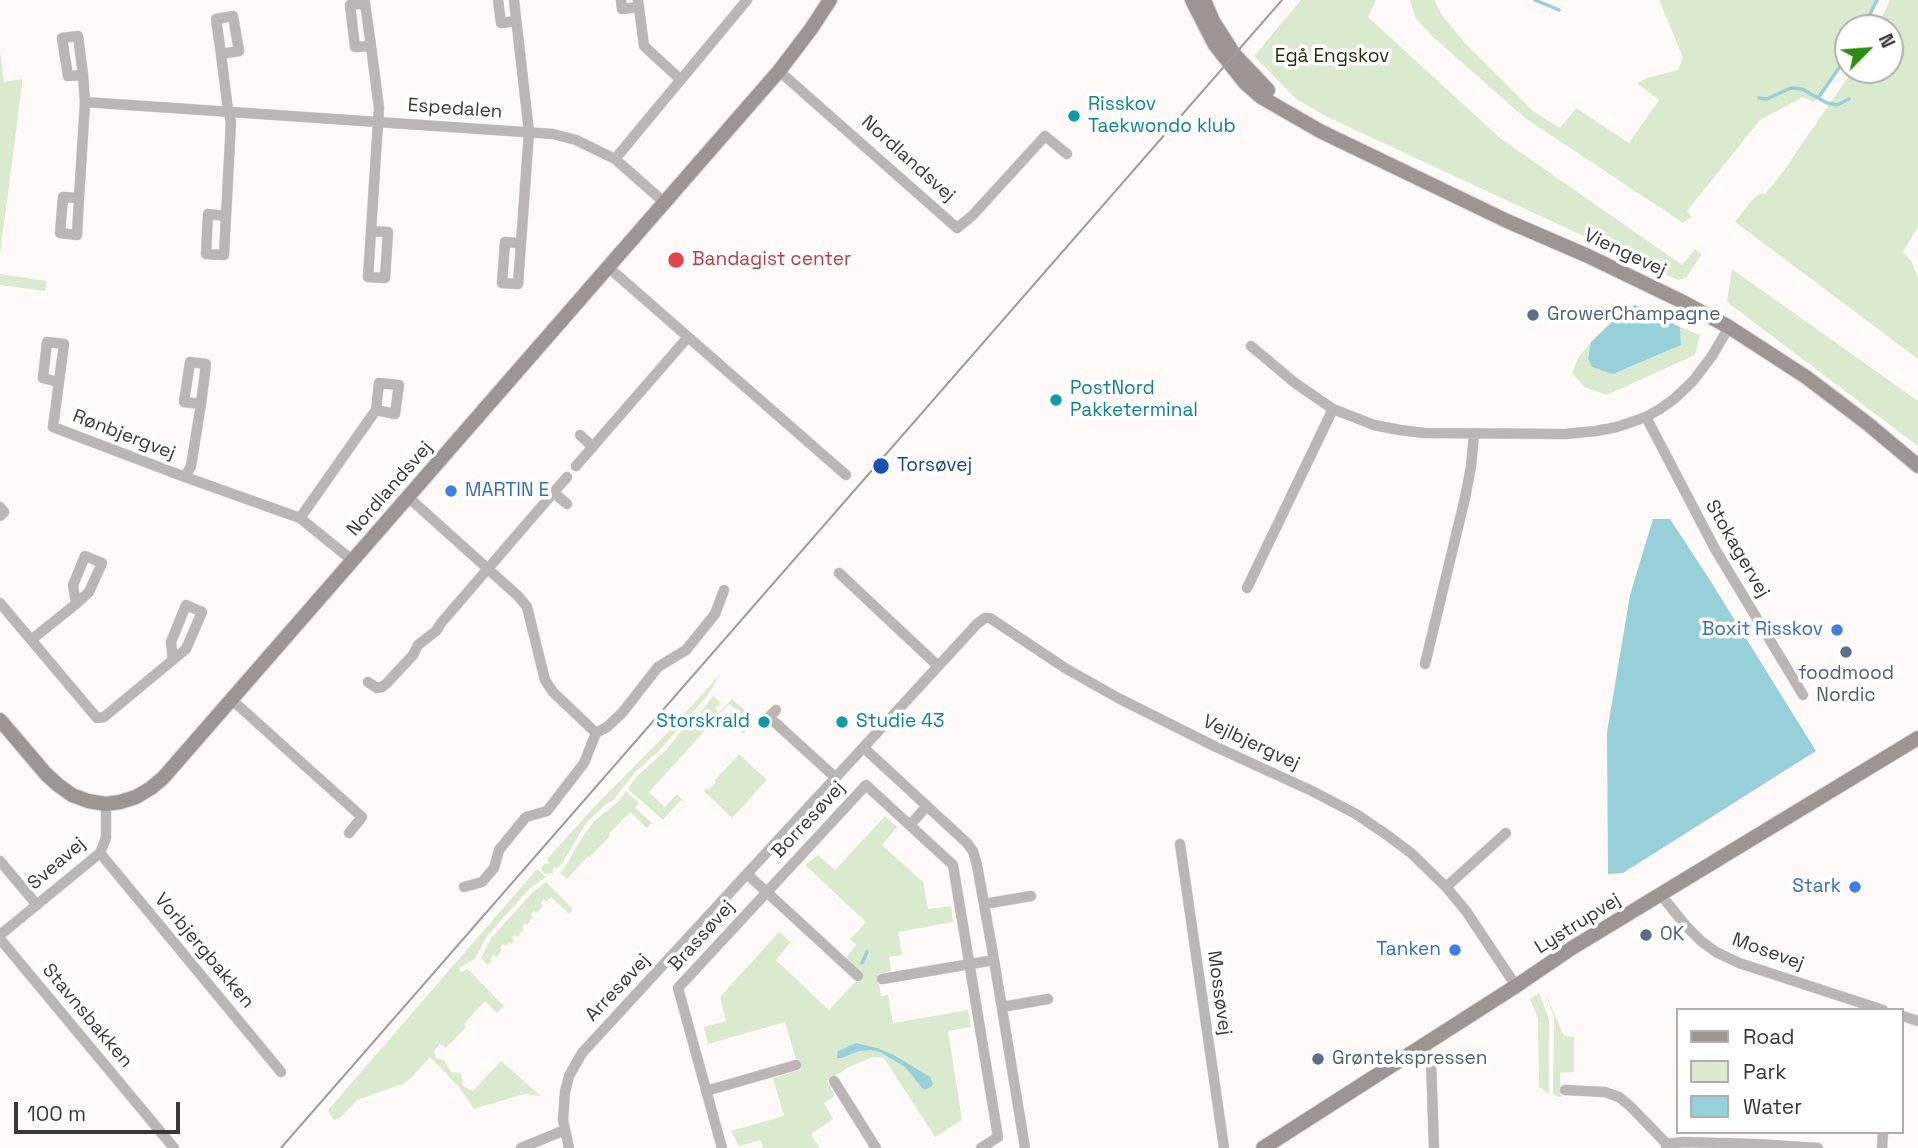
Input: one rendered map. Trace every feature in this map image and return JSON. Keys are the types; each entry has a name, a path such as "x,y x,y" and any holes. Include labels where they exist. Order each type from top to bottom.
{"street":[{"path":"498,0 501,23 516,22"},
{"name":"Espedalen","path":"514,0 529,132 521,243"},
{"path":"621,0 622,9 638,3 644,46 681,80"},
{"path":"615,159 747,0"},
{"name":"Nordlandsvej","path":"106,804 136,797 163,778 779,71 830,0"},
{"name":"Viengevej","path":"1192,0 1215,45 1245,83 1261,97 1320,131 1681,301 1729,327 1806,377 1868,424 1918,467"},
{"name":"Viengevej","path":"1203,0 1234,54 1290,114"},
{"name":"Espedalen","path":"371,46 379,108 368,277 385,278 388,233 371,231"},
{"path":"221,54 231,122 226,216"},
{"name":"Nordlandsvej","path":"779,71 957,228 972,216 1045,136 1067,155"},
{"path":"79,198 85,102 83,75"},
{"name":"Espedalen","path":"85,102 553,134 576,140 615,159 665,203"},
{"path":"608,267 846,475"},
{"path":"1251,345 1295,383 1332,409 1374,425 1400,430 1474,434 1566,434 1617,427 1646,417 1674,399 1693,381 1729,327"},
{"path":"576,466 688,337"},
{"name":"Rønbjergvej","path":"58,382 53,427 300,519 353,561"},
{"name":"Rønbjergvej","path":"185,477 191,466 201,404"},
{"path":"1247,588 1332,409"},
{"path":"300,519 376,410"},
{"name":"Stokagervej","path":"1646,417 1715,549 1803,695"},
{"path":"1425,664 1465,498 1474,434"},
{"path":"580,435 593,447"},
{"path":"368,682 377,688 386,684 413,655 418,645 434,633 567,477"},
{"path":"554,492 567,504"},
{"path":"408,497 527,607 545,680 552,692 596,733"},
{"path":"0,507 4,512 0,516"},
{"path":"839,573 938,666"},
{"path":"464,887 482,882 494,869 499,849 526,817 547,811 584,763 596,733 622,713 658,667 686,650 715,614 724,590"},
{"path":"0,603 97,718 104,717 173,660 186,649 202,612 186,605 171,642 173,660"},
{"path":"31,640 75,604"},
{"name":"Vejlbjergvej","path":"938,666 977,624 990,618 1118,698 1356,814 1411,853 1446,887 1482,933 1516,986"},
{"name":"Arresøvej","path":"569,1148 563,1109 567,1081 582,1053 938,666"},
{"path":"232,701 362,817 349,832"},
{"path":"776,710 769,717 836,778"},
{"path":"0,720 58,785 72,795 106,804"},
{"name":"Lystrupvej","path":"1263,1148 1573,948 1918,738"},
{"path":"864,748 972,850 994,960 1025,1148"},
{"name":"Borresøvej","path":"766,892 866,785 953,865 998,1137 981,1148"},
{"name":"Sveavej","path":"0,937 100,853 106,838 106,804"},
{"path":"909,825 927,806"},
{"path":"1446,887 1506,833"},
{"name":"Mossøvej","path":"1180,844 1224,1148"},
{"name":"Vorbjergbakken","path":"100,853 281,1072"},
{"path":"0,862 37,905"},
{"path":"747,874 858,976"},
{"name":"Brassøvej","path":"723,1148 678,988 766,892"},
{"name":"Mosevej","path":"1661,895 1686,926 1716,952 1739,963 1877,1008"},
{"path":"984,904 1031,896"},
{"name":"Stavnsbakken","path":"0,937 174,1148"},
{"path":"881,979 994,960"},
{"path":"1002,1007 1048,999"},
{"path":"1423,1046 1431,1060 1434,1148"},
{"path":"706,1091 796,1065"},
{"path":"834,1081 876,1148"},
{"path":"1565,1090 1605,1092 1619,1097 1666,1146 1683,1142 1818,1148"},
{"path":"522,1148 565,1130"}],"green space":[{"name":"Egå Engskov","path":"1301,0 1376,0 1368,17 1500,138 1682,265 1695,249 1702,254 1686,278 1678,280 1323,115 1295,98 1254,56"},
{"path":"1410,0 1434,0 1442,15 1465,43 1533,111 1560,128 1576,108 1629,143 1659,100 1637,83 1678,70 1683,57 1659,0 1877,0 1870,14 1834,14 1834,74 1814,102 1803,97 1760,120 1687,211 1692,217 1683,223 1525,118 1416,19"},
{"path":"1890,0 1918,0 1918,227 1903,252 1912,262 1918,278 1918,359 1735,222 1752,200 1761,193 1765,194 1780,176 1843,84 1904,84 1904,14 1884,14"},
{"path":"0,50 4,82 22,79 22,85 0,255"},
{"path":"1732,269 1918,401 1918,446 1727,302"},
{"path":"0,274 47,281 45,291 0,285"},
{"path":"1680,327 1700,335 1695,355 1607,395 1584,387 1572,373 1578,358 1591,342 1588,358 1613,374 1681,345"},
{"path":"721,673 708,695 659,751 637,770 614,799 587,822 557,869 554,867 553,873 545,874 541,868 550,863 547,859"},
{"path":"713,696 721,703 715,708 719,713 732,699 750,715 745,720 751,725 743,734 741,727 739,730 736,728 745,718 729,704 649,792 665,807 677,794 685,802 681,800 663,820 628,789 636,777 666,750"},
{"path":"739,754 767,780 732,818 704,791 716,782"},
{"path":"626,791 639,803 635,808 652,823 647,828 630,812 567,879 560,873 581,839 594,821 619,801"},
{"path":"885,816 897,827 882,845 923,882 928,909 951,906 953,922 898,932 902,955 889,957 891,971 878,974 881,996 888,995 893,1023 968,1010 971,1027 948,1031 962,1120 935,1137 884,1058 873,1057 849,1067 827,1081 835,1096 824,1103 833,1119 811,1134 820,1148 763,1148 761,1140 739,1146 731,1131 784,1116 773,1078 799,1070 785,1022 708,1044 704,1027 726,1021 720,997 779,932 791,942 776,960 829,1010 857,982 863,974 846,958 856,945 850,939 866,922 805,865 818,855 835,870"},
{"path":"537,869 546,877 530,888 503,918 485,939 475,959 459,968 460,972 468,969 504,1006 497,1013 485,1001 446,1048 440,1044 434,1051 436,1058 444,1060 451,1072 461,1073 463,1086 473,1091 501,1061 541,1096 524,1094 474,1109 458,1086 430,1057 403,1084 357,1100 340,1118 334,1120 328,1110"},
{"path":"546,882 573,909 569,914 551,897 546,902 544,899 541,903 543,906 531,914 533,917 530,922 527,925 525,923 522,927 524,929 517,937 512,937 514,940 511,944 503,944 500,948 502,950 490,959 492,961 488,965 481,958 492,937 532,893"},
{"path":"1544,990 1564,1036 1574,1037 1574,1072 1560,1073 1562,1097 1553,1093 1554,1017"},
{"path":"1539,993 1549,1019 1549,1094 1539,1087 1538,1019 1530,999"}],"water":[{"path":"1635,305 1680,327 1681,345 1613,374 1592,367 1588,358 1591,342 1622,312"},
{"path":"1653,519 1670,519 1816,751 1623,873 1608,874 1607,732 1630,595"},
{"path":"856,1043 894,1055 930,1077 933,1084 924,1090 905,1067 880,1052 859,1051 837,1058 838,1051"}],"waterway":[{"path":"1535,0 1559,10"},
{"path":"1870,14 1877,0"},
{"path":"1818,98 1834,75"},
{"path":"1759,98 1767,99 1791,88 1802,89 1827,103 1837,105 1849,99"},
{"path":"862,963 867,952"}],"tram line":[{"path":"281,1148 1282,0"}],"place":[{"name":"Risskov Taekwondo klub","path":"1074,116"},
{"name":"Bandagist center","path":"676,260"},
{"name":"GrowerChampagne","path":"1533,315"},
{"name":"PostNord Pakketerminal","path":"1056,400"},
{"name":"Torsøvej","path":"881,466"},
{"name":"MARTIN E","path":"451,491"},
{"name":"Boxit Risskov","path":"1837,630"},
{"name":"foodmood Nordic","path":"1846,652"},
{"name":"Storskrald","path":"764,722"},
{"name":"Studie 43","path":"842,722"},
{"name":"Stark","path":"1855,887"},
{"name":"OK","path":"1646,935"},
{"name":"Tanken","path":"1455,950"},
{"name":"Grøntekspressen","path":"1318,1059"}]}
